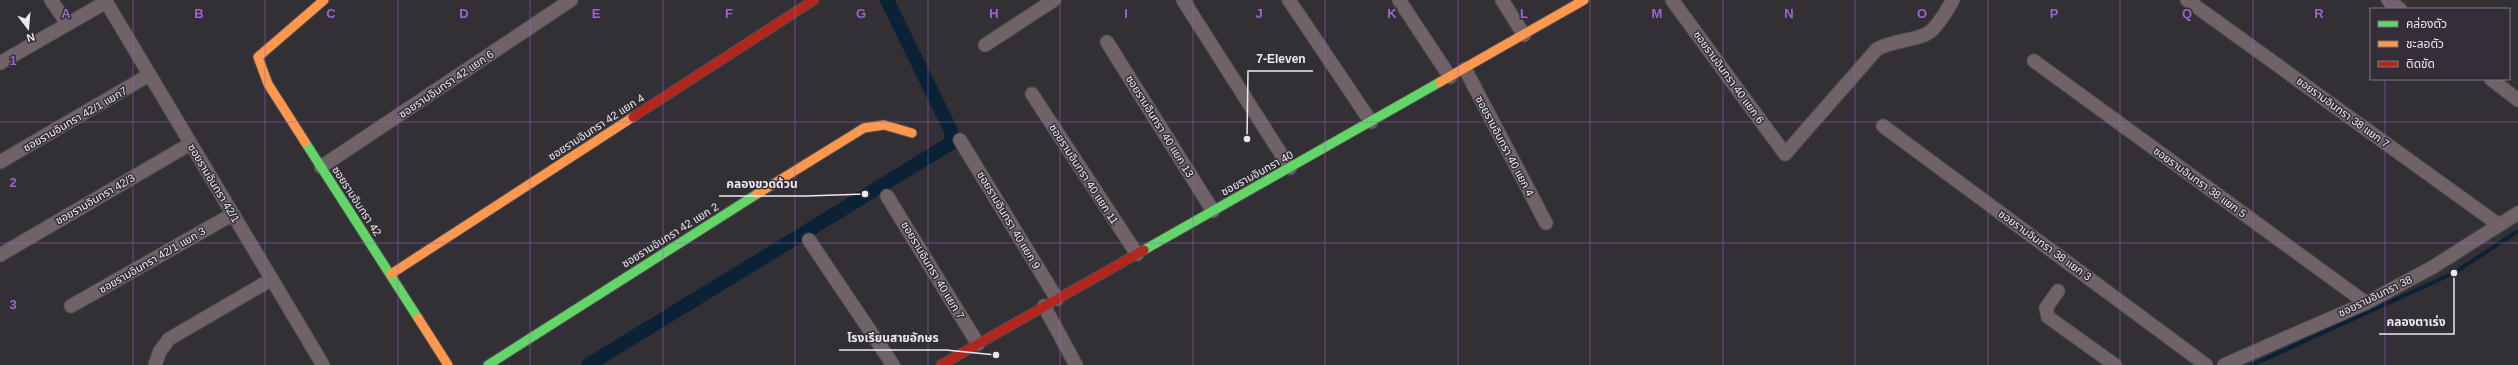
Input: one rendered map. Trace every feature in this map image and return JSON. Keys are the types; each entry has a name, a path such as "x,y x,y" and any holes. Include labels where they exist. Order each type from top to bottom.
{"street":[{"path":"51,0 67,23"},
{"name":"ซอยรามอินทรา 42","path":"324,0 258,57 261,69 321,167 448,365"},
{"name":"ซอยรามอินทรา 42 แยก 6","path":"321,167 571,0"},
{"name":"ซอยรามอินทรา 42 แยก 4","path":"391,274 814,0"},
{"path":"985,45 1054,0"},
{"path":"1183,0 1290,168"},
{"path":"1289,0 1371,122"},
{"path":"1399,0 1450,77"},
{"path":"1502,0 1524,35"},
{"name":"ซอยรามอินทรา 40","path":"941,365 1465,69 1584,0"},
{"name":"ซอยรามอินทรา 40 แยก 6","path":"1672,0 1785,154 1878,49 1895,40 1923,36 1932,30 1953,0"},
{"name":"ซอยรามอินทรา 38 แยก 7","path":"2187,0 2499,225"},
{"path":"2388,0 2399,8"},
{"path":"0,63 105,1"},
{"name":"ซอยรามอินทรา 42/1","path":"105,1 322,365"},
{"name":"ซอยรามอินทรา 40 แยก 13","path":"1107,42 1213,211"},
{"name":"ซอยรามอินทรา 38 แยก 5","path":"2034,61 2366,303"},
{"name":"ซอยรามอินทรา 40 แยก 4","path":"1465,69 1546,223"},
{"name":"ซอยรามอินทรา 42/1 แยก7","path":"0,162 149,75"},
{"path":"2492,80 2518,100"},
{"name":"ซอยรามอินทรา 40 แยก 11","path":"1032,94 1137,254"},
{"name":"ซอยรามอินทรา 42 แยก 2","path":"488,365 857,131 877,124 891,125 912,133"},
{"name":"ซอยรามอินทรา 38 แยก 3","path":"1883,126 2206,365"},
{"name":"ซอยรามอินทรา 40 แยก 9","path":"960,140 1057,299"},
{"name":"ซอยรามอินทรา 42/3","path":"0,255 190,144"},
{"name":"ซอยรามอินทรา 40 แยก 7","path":"887,196 978,344"},
{"name":"ซอยรามอินทรา 38","path":"2224,365 2366,303 2433,267 2518,213"},
{"name":"ซอยรามอินทรา 42/1 แยก 3","path":"71,306 233,214"},
{"path":"809,240 893,365"},
{"path":"155,365 160,351 169,338 272,279"},
{"path":"2058,291 2046,308 2048,317 2115,365"},
{"path":"1044,306 1076,365"}],"waterway":[{"path":"588,365 951,143 951,131 887,0"},
{"path":"2252,365 2454,273 2518,231"}],"traffic: fast":[{"path":"1144,250 1440,82"},
{"path":"305,142 418,318"},
{"path":"488,365 757,194"}],"traffic: slow":[{"path":"305,142 268,84 258,57 324,0"},
{"path":"1440,82 1584,0"},
{"path":"391,274 633,117"},
{"path":"757,194 864,128 884,125 912,133"},
{"path":"418,318 448,365"}],"traffic: jam":[{"path":"633,117 814,0"},
{"path":"941,365 1144,250"}],"place":[{"name":"7-Eleven","path":"1247,139"},
{"name":"คลองขวดด้วน","path":"865,194"},
{"name":"คลองตาเร่ง","path":"2454,273"},
{"name":"โรงเรียนสายอักษร","path":"996,355"}]}
